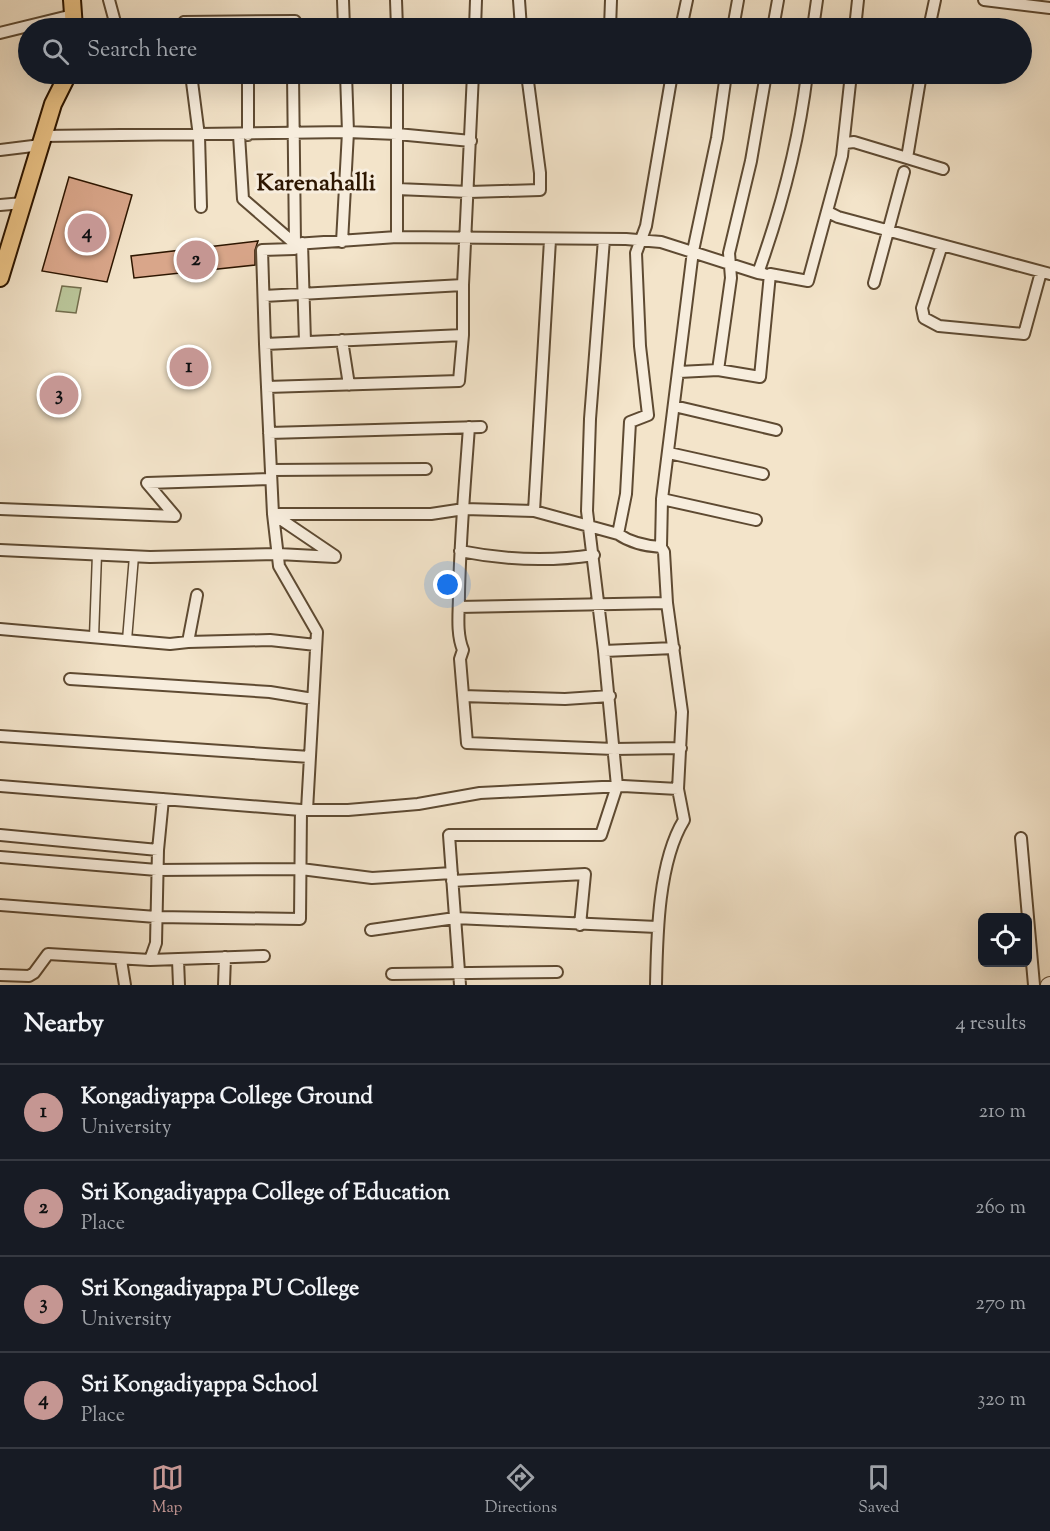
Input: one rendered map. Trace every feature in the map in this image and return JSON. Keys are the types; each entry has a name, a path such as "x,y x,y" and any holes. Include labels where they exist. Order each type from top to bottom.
{"main road":[{"path":"0,278 53,104 63,84"}],"street":[{"path":"109,0 115,18"},
{"path":"344,18 343,0 351,0"},
{"path":"396,0 397,18"},
{"path":"475,18 476,0"},
{"path":"519,0 520,18"},
{"path":"610,18 611,0"},
{"path":"683,18 687,0"},
{"path":"735,18 738,0"},
{"path":"775,18 778,0"},
{"path":"814,18 817,0"},
{"path":"856,18 858,0"},
{"path":"931,18 935,0"},
{"path":"984,0 1050,8"},
{"path":"58,18 73,14"},
{"path":"0,33 18,28"},
{"path":"192,84 200,136 201,207"},
{"path":"247,84 243,199 298,243 397,237 467,240 641,240 661,242 693,251 758,273 808,281 828,212 843,147 850,84"},
{"path":"294,84 292,133 305,342"},
{"path":"342,242 348,132 346,84"},
{"path":"397,84 397,237"},
{"path":"267,387 459,381 463,335 463,285 467,240 473,84"},
{"path":"397,189 469,192 540,190 540,173 528,84"},
{"path":"618,534 626,494 630,422 648,415 639,346 636,253 646,226 670,84"},
{"path":"656,985 657,927 672,838 684,820 678,789 682,712 667,603 664,552 661,547 662,499 693,251 717,138 725,84"},
{"path":"718,369 731,278 729,253 751,161 764,84"},
{"path":"758,273 773,231 803,106 806,84"},
{"path":"907,158 919,84"},
{"path":"0,150 42,141 292,133 397,134 471,141"},
{"path":"843,147 845,143 854,142 943,169"},
{"path":"874,283 904,172"},
{"path":"0,205 22,203"},
{"path":"828,212 838,217 888,230 1046,273 1024,334 939,326 924,318 921,308 942,245"},
{"path":"460,985 449,835 601,835 617,786 610,696 587,511 590,419 604,239"},
{"path":"534,511 550,240"},
{"path":"0,905 156,917 300,919 304,810 310,757 317,632 279,566 273,514 262,250 294,249 298,243"},
{"path":"679,372 718,369 760,377 771,274"},
{"path":"264,297 463,285"},
{"path":"266,344 463,335"},
{"path":"342,340 349,385"},
{"path":"674,406 776,430"},
{"path":"269,433 481,426"},
{"path":"469,427 460,551 459,606 467,743 614,749 681,748"},
{"path":"669,453 763,474"},
{"path":"0,509 175,516 147,483 271,474 426,469"},
{"path":"662,499 756,520"},
{"path":"273,514 431,514 464,509 534,511 618,534 626,540 661,547"},
{"path":"0,550 134,556 278,554 335,557 273,514"},
{"path":"460,551 507,560 567,559 594,555"},
{"path":"94,637 97,554"},
{"path":"127,640 134,556"},
{"path":"188,642 197,595"},
{"path":"459,606 667,603"},
{"path":"0,629 170,644 270,640 316,645"},
{"path":"604,651 674,648"},
{"path":"70,679 270,692 313,699"},
{"path":"464,696 565,699 610,696"},
{"path":"0,736 310,757"},
{"path":"0,786 304,810 418,804 480,793 617,786 678,789"},
{"path":"150,960 156,943 157,870 163,800"},
{"path":"0,835 158,850"},
{"path":"1021,838 1034,985"},
{"path":"0,857 157,870 301,869 372,878 585,874 580,925"},
{"path":"371,930 455,918 657,927"},
{"path":"7,978 34,973 48,954 121,960 264,956"},
{"path":"224,985 225,957"},
{"path":"121,960 125,985"},
{"path":"178,960 179,985"},
{"path":"392,974 557,972"}],"green space":[{"path":"62,286 81,288 76,313 56,311"}],"building":[{"path":"69,177 132,195 107,282 42,271"},
{"path":"258,241 255,250 255,265 134,278 131,256"}],"place":[{"name":"Sri Kongadiyappa School","path":"87,233"},
{"name":"Sri Kongadiyappa College of Education","path":"196,260"},
{"name":"Kongadiyappa College Ground","path":"189,367"},
{"name":"Sri Kongadiyappa PU College","path":"59,395"}],"district":[{"name":"Karenahalli","path":"316,184"}]}
